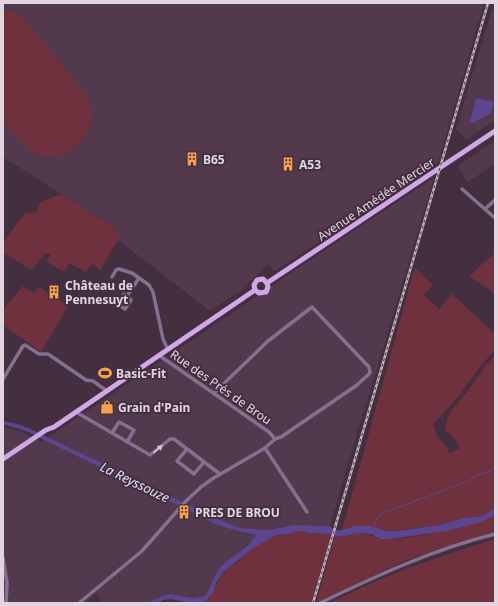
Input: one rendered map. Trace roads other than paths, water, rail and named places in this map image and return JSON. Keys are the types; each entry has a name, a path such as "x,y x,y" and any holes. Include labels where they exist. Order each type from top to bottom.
{"main road":[{"name":"Avenue Amédée Mercier","path":"267,283 495,131"},
{"path":"257,280 263,280 267,283 268,287 266,292 259,293 255,290 254,285 257,280"},
{"path":"3,464 54,427 255,290"},
{"path":"3,460 40,437"}],"street":[{"path":"462,189 495,218"},
{"path":"485,209 495,200"},
{"path":"112,277 116,270 120,269 132,273 149,285 153,292 163,339 168,350"},
{"path":"127,296 139,278"},
{"path":"214,393 268,341 312,307 368,367 370,373 357,385 281,437 275,439"},
{"path":"3,379 23,346 26,345 40,354 48,354 86,380 93,381 107,391"},
{"name":"Rue des Prés de Brou","path":"79,603 142,551 186,501 201,487 220,474 265,448 275,439 269,432 160,356"},
{"path":"76,412 150,454 172,438 220,474"},
{"path":"112,433 119,422 134,430 127,442"},
{"path":"265,448 307,512"},
{"path":"187,449 177,461 194,474 204,462"},
{"path":"320,603 376,576 423,557 472,540 495,534"},
{"path":"3,558 7,583 6,603"}],"water":[{"path":"476,98 494,102 491,113 473,123 470,121"},
{"name":"La Reyssouze","path":"3,421 21,425 39,433 218,519 240,528 269,530 294,525 330,526 333,530 342,530 355,526 370,526 387,531 397,531 440,525 460,519 482,516 495,508 495,515 481,522 447,531 389,539 381,539 371,534 358,533 339,537 332,534 309,533 302,531 276,535 252,549 224,571 217,581 213,593 206,601 202,603 189,603 171,599 163,600 159,603 147,603 164,595 171,594 193,598 205,596 215,575 223,564 244,548 256,535 216,524 26,431 3,424"}],"waterway":[{"path":"374,527 380,514 466,482 476,476 495,469"}],"railway":[{"path":"313,603 488,3"}],"place":[{"name":"B65","path":"192,159"},
{"name":"A53","path":"288,164"},
{"name":"Château de Pennesuyt","path":"54,292"},
{"name":"Basic-Fit","path":"105,373"},
{"name":"Grain d'Pain","path":"107,407"},
{"name":"PRES DE BROU","path":"184,512"}]}
